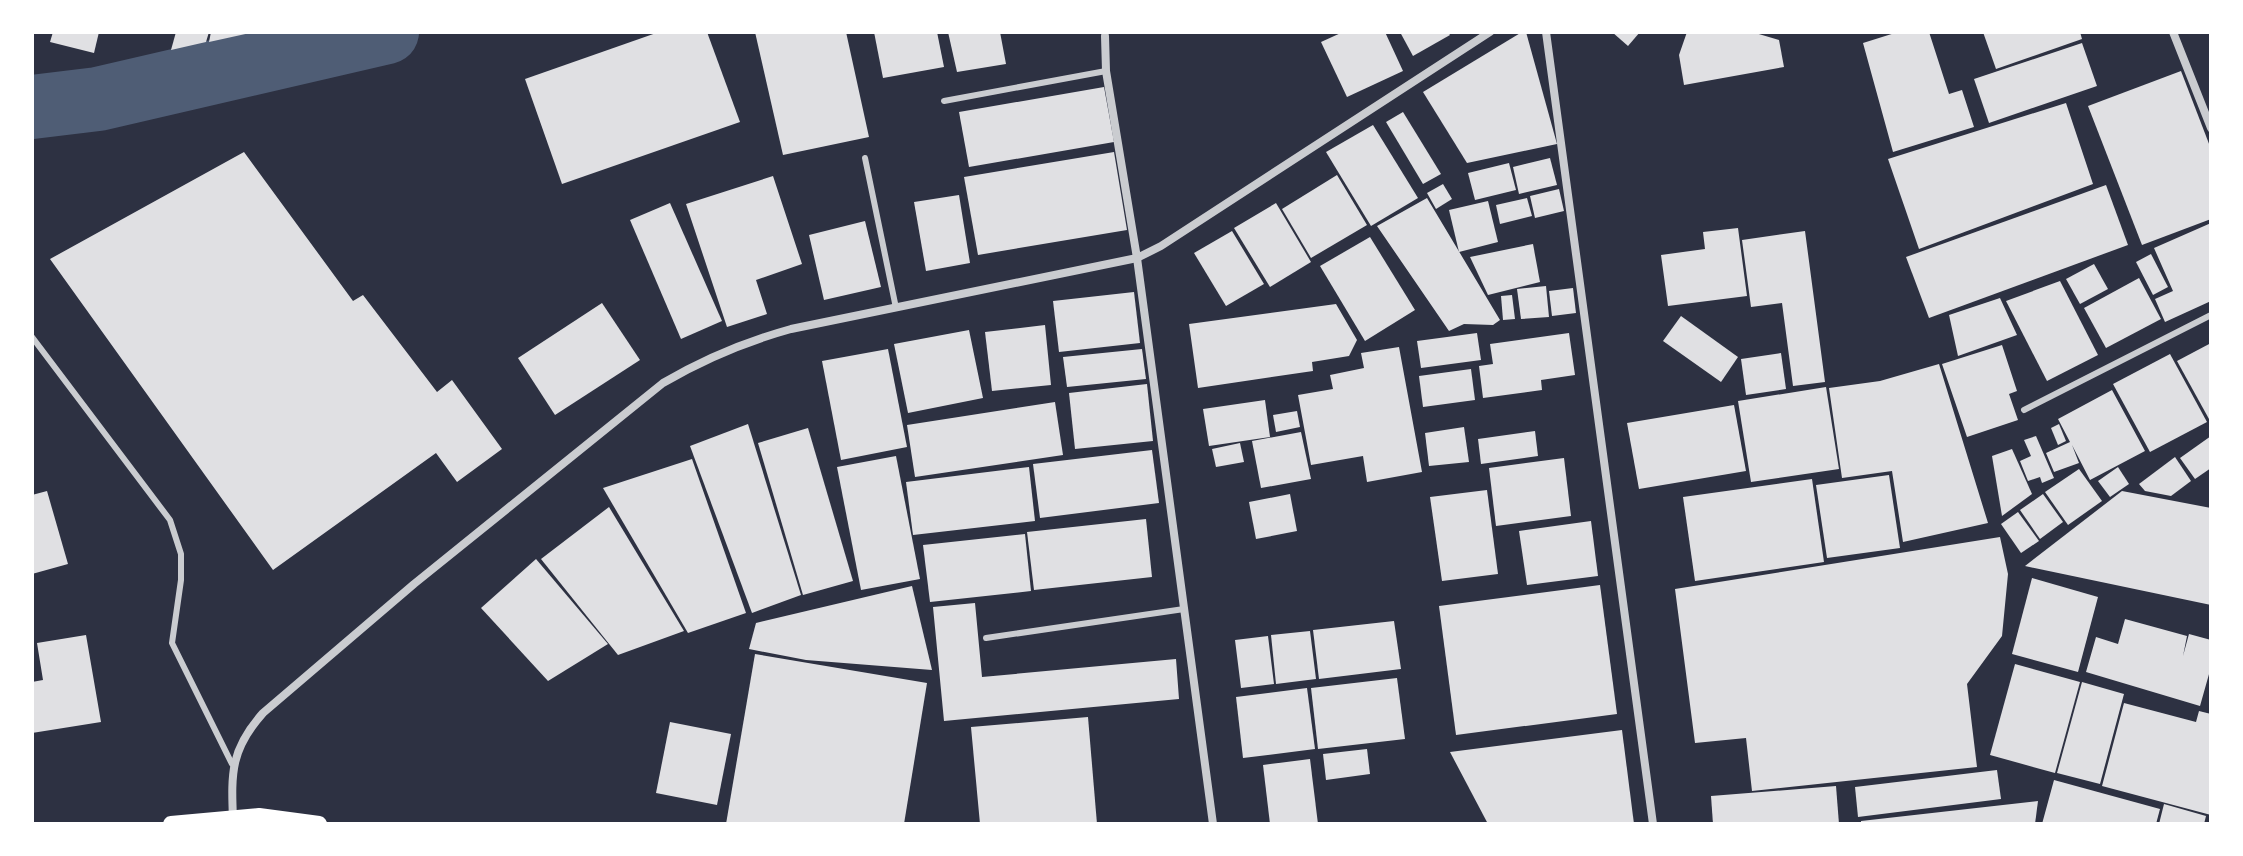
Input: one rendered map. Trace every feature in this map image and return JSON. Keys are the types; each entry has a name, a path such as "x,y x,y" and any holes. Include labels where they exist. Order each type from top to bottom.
{"main road":[{"path":"171,824 259,816 319,824"}],"street":[{"path":"233,820 232,764 242,736 263,713 574,452 663,383 745,342 791,329 1137,258 1161,246 1490,32"},
{"path":"1546,32 1653,824"},
{"path":"2173,32 2211,128"},
{"path":"1105,36 1106,71 1137,258 1213,824"}],"lane":[{"path":"944,101 1106,71"},
{"path":"865,158 896,308"},
{"path":"2024,410 2211,315"},
{"path":"32,337 170,520 181,554 181,580 172,643 232,764"},
{"path":"986,638 1184,609"}],"building":[{"path":"53,32 99,32 94,53 50,42"},
{"path":"176,32 209,32 206,42 171,50"},
{"path":"211,32 250,32 250,33 209,42"},
{"path":"659,32 707,32 740,122 562,184 525,79"},
{"path":"755,32 846,32 869,137 783,155"},
{"path":"874,32 937,32 944,67 883,78"},
{"path":"948,32 1000,32 1006,64 957,72"},
{"path":"1343,32 1385,32 1403,71 1347,97 1321,42"},
{"path":"1400,32 1448,32 1450,35 1413,56"},
{"path":"1526,32 1557,144 1467,163 1423,92"},
{"path":"1612,32 1640,32 1628,46"},
{"path":"1687,32 1752,32 1779,40 1784,67 1684,85 1679,55"},
{"path":"1898,32 1929,32 1949,94 1962,90 1974,127 1893,152 1863,43"},
{"path":"1983,32 2080,32 2082,39 1996,69"},
{"path":"2082,43 2097,86 1989,123 1974,79"},
{"path":"2181,71 2211,149 2211,219 2142,245 2088,106"},
{"path":"1104,87 1114,142 969,167 959,112"},
{"path":"2066,103 2093,184 1919,249 1888,159"},
{"path":"1403,112 1441,174 1423,184 1386,122"},
{"path":"1373,125 1418,198 1371,226 1326,152"},
{"path":"244,152 353,301 363,295 437,392 452,380 502,449 457,482 436,453 273,570 50,259"},
{"path":"1114,152 1127,230 978,255 964,177"},
{"path":"1550,158 1557,185 1519,194 1513,167"},
{"path":"1509,163 1516,190 1475,200 1468,173"},
{"path":"1337,175 1367,225 1311,258 1282,209"},
{"path":"773,176 802,264 756,280 767,314 727,327 686,204"},
{"path":"1443,184 1452,199 1436,209 1427,193"},
{"path":"2106,185 2128,245 1929,318 1906,257"},
{"path":"1559,189 1564,211 1535,218 1530,196"},
{"path":"959,195 970,263 926,271 914,202"},
{"path":"1427,198 1500,320 1493,325 1464,324 1449,331 1377,226"},
{"path":"1527,198 1532,216 1500,224 1496,205"},
{"path":"1488,201 1498,242 1459,252 1449,210"},
{"path":"670,203 722,321 681,339 630,220"},
{"path":"1276,203 1311,262 1270,287 1234,228"},
{"path":"865,221 881,287 824,300 809,235"},
{"path":"2211,223 2211,301 2165,322 2155,299 2173,291 2154,248"},
{"path":"1738,228 1747,296 1668,306 1661,255 1705,249 1703,232"},
{"path":"1232,231 1264,284 1226,306 1194,253"},
{"path":"1805,231 1825,382 1793,386 1782,303 1751,307 1742,240"},
{"path":"1370,237 1415,310 1365,341 1320,266"},
{"path":"1533,244 1540,282 1488,295 1470,257"},
{"path":"2151,254 2168,287 2153,295 2136,262"},
{"path":"2094,264 2108,289 2080,304 2066,279"},
{"path":"2139,278 2161,319 2106,348 2084,308"},
{"path":"2060,281 2098,355 2047,381 2006,301"},
{"path":"1546,286 1549,317 1521,319 1517,289"},
{"path":"1573,288 1576,313 1552,316 1549,291"},
{"path":"1134,292 1140,343 1059,352 1053,301"},
{"path":"1512,295 1515,319 1503,320 1501,296"},
{"path":"2000,298 2017,335 1958,356 1949,315"},
{"path":"602,303 640,360 555,415 518,358"},
{"path":"1336,304 1357,340 1349,356 1312,362 1313,371 1198,388 1189,324"},
{"path":"1681,316 1738,357 1721,382 1663,341"},
{"path":"1045,325 1051,385 992,391 985,332"},
{"path":"969,330 983,398 908,413 894,344"},
{"path":"1477,333 1481,360 1421,368 1417,341"},
{"path":"1569,333 1575,375 1541,380 1542,390 1483,398 1479,366 1493,364 1490,344"},
{"path":"2211,343 2211,418 2209,419 2177,361"},
{"path":"2002,345 2017,391 2009,394 2018,420 1967,437 1942,364"},
{"path":"1399,347 1422,472 1367,482 1363,456 1311,465 1298,395 1333,389 1330,375 1364,368 1361,353"},
{"path":"888,349 907,447 841,460 822,361"},
{"path":"1142,349 1146,379 1067,387 1063,357"},
{"path":"1781,353 1786,389 1746,395 1741,359"},
{"path":"2170,354 2207,422 2150,452 2113,384"},
{"path":"1939,364 1988,523 1903,542 1892,471 1842,478 1829,388 1880,381"},
{"path":"1471,369 1475,400 1423,407 1419,376"},
{"path":"1147,384 1153,441 1075,449 1069,393"},
{"path":"1826,387 1839,469 1751,482 1738,401"},
{"path":"2112,390 2145,451 2090,480 2072,445 2079,463 2054,472 2046,453 2070,442 2058,419"},
{"path":"1265,400 1270,437 1209,446 1203,409"},
{"path":"1055,402 1063,455 915,477 907,425"},
{"path":"1734,405 1746,471 1639,489 1627,423"},
{"path":"1297,411 1300,427 1276,432 1273,415"},
{"path":"748,424 801,595 752,613 690,446"},
{"path":"2059,424 2066,441 2058,445 2051,428"},
{"path":"1464,427 1469,462 1429,466 1425,433"},
{"path":"808,428 853,581 803,595 758,443"},
{"path":"1535,431 1538,456 1481,464 1478,439"},
{"path":"1301,432 1311,479 1261,488 1252,441"},
{"path":"2036,436 2054,478 2042,483 2040,477 2028,481 2020,461 2031,456 2024,440"},
{"path":"2211,436 2211,468 2195,479 2180,458"},
{"path":"1240,443 1244,462 1216,467 1212,449"},
{"path":"2012,449 2032,494 2002,516 1992,456"},
{"path":"1152,450 1159,503 1040,518 1033,464"},
{"path":"896,456 920,579 861,590 837,467"},
{"path":"2175,457 2191,481 2171,496 2145,491 2139,484"},
{"path":"1564,458 1571,516 1496,526 1489,468"},
{"path":"692,459 746,613 688,633 603,488"},
{"path":"1029,467 1035,521 913,535 906,482"},
{"path":"2118,467 2129,484 2110,497 2098,481"},
{"path":"2079,469 2102,501 2068,525 2045,492"},
{"path":"1889,475 1900,548 1827,558 1816,485"},
{"path":"1812,479 1824,562 1695,581 1683,497"},
{"path":"1487,490 1498,574 1442,581 1430,497"},
{"path":"47,491 68,564 32,574 32,495"},
{"path":"2122,491 2211,508 2211,605 2025,566"},
{"path":"1290,494 1297,531 1256,539 1249,502"},
{"path":"2043,494 2063,522 2040,539 2020,510"},
{"path":"609,507 684,631 618,655 541,559"},
{"path":"2018,512 2039,541 2021,553 2001,524"},
{"path":"1146,519 1152,577 1034,590 1027,532"},
{"path":"1591,521 1598,576 1527,585 1519,531"},
{"path":"1025,534 1031,591 930,602 923,545"},
{"path":"2000,537 2008,574 2002,636 1967,684 1977,767 1752,791 1746,738 1695,743 1675,589"},
{"path":"536,559 608,644 548,681 481,608"},
{"path":"2032,578 2098,597 2078,672 2012,654"},
{"path":"1600,585 1617,714 1456,735 1439,606"},
{"path":"912,586 932,670 806,660 749,649 756,623"},
{"path":"975,603 982,677 1176,659 1179,699 944,721 933,607"},
{"path":"2125,619 2187,636 2183,656 2189,634 2211,640 2211,667 2200,706 2086,672 2096,637 2118,644"},
{"path":"1394,621 1401,669 1319,679 1313,630"},
{"path":"1310,631 1316,679 1276,684 1271,635"},
{"path":"86,635 101,722 32,733 32,682 43,680 37,643"},
{"path":"1268,636 1274,684 1241,688 1235,640"},
{"path":"755,654 927,683 904,824 726,824"},
{"path":"2015,664 2080,682 2055,773 1990,755"},
{"path":"1397,678 1405,739 1318,749 1311,688"},
{"path":"2082,682 2124,694 2100,784 2057,773"},
{"path":"1307,688 1315,749 1243,758 1236,697"},
{"path":"2124,703 2196,722 2199,711 2211,714 2211,815 2102,786"},
{"path":"1088,717 1097,824 980,824 971,727"},
{"path":"670,722 731,734 717,805 656,793"},
{"path":"1622,730 1634,824 1488,824 1450,752"},
{"path":"1367,749 1370,774 1326,780 1323,754"},
{"path":"1310,759 1318,824 1270,824 1263,765"},
{"path":"1997,770 2001,799 1858,817 1855,787"},
{"path":"2054,780 2160,809 2156,824 2042,824"},
{"path":"1836,786 1839,824 1713,824 1711,796"},
{"path":"2038,801 2035,824 1861,824 1861,821"},
{"path":"2164,804 2206,816 2204,824 2159,824"}],"waterway":[{"path":"32,107 98,99 387,32"}]}
